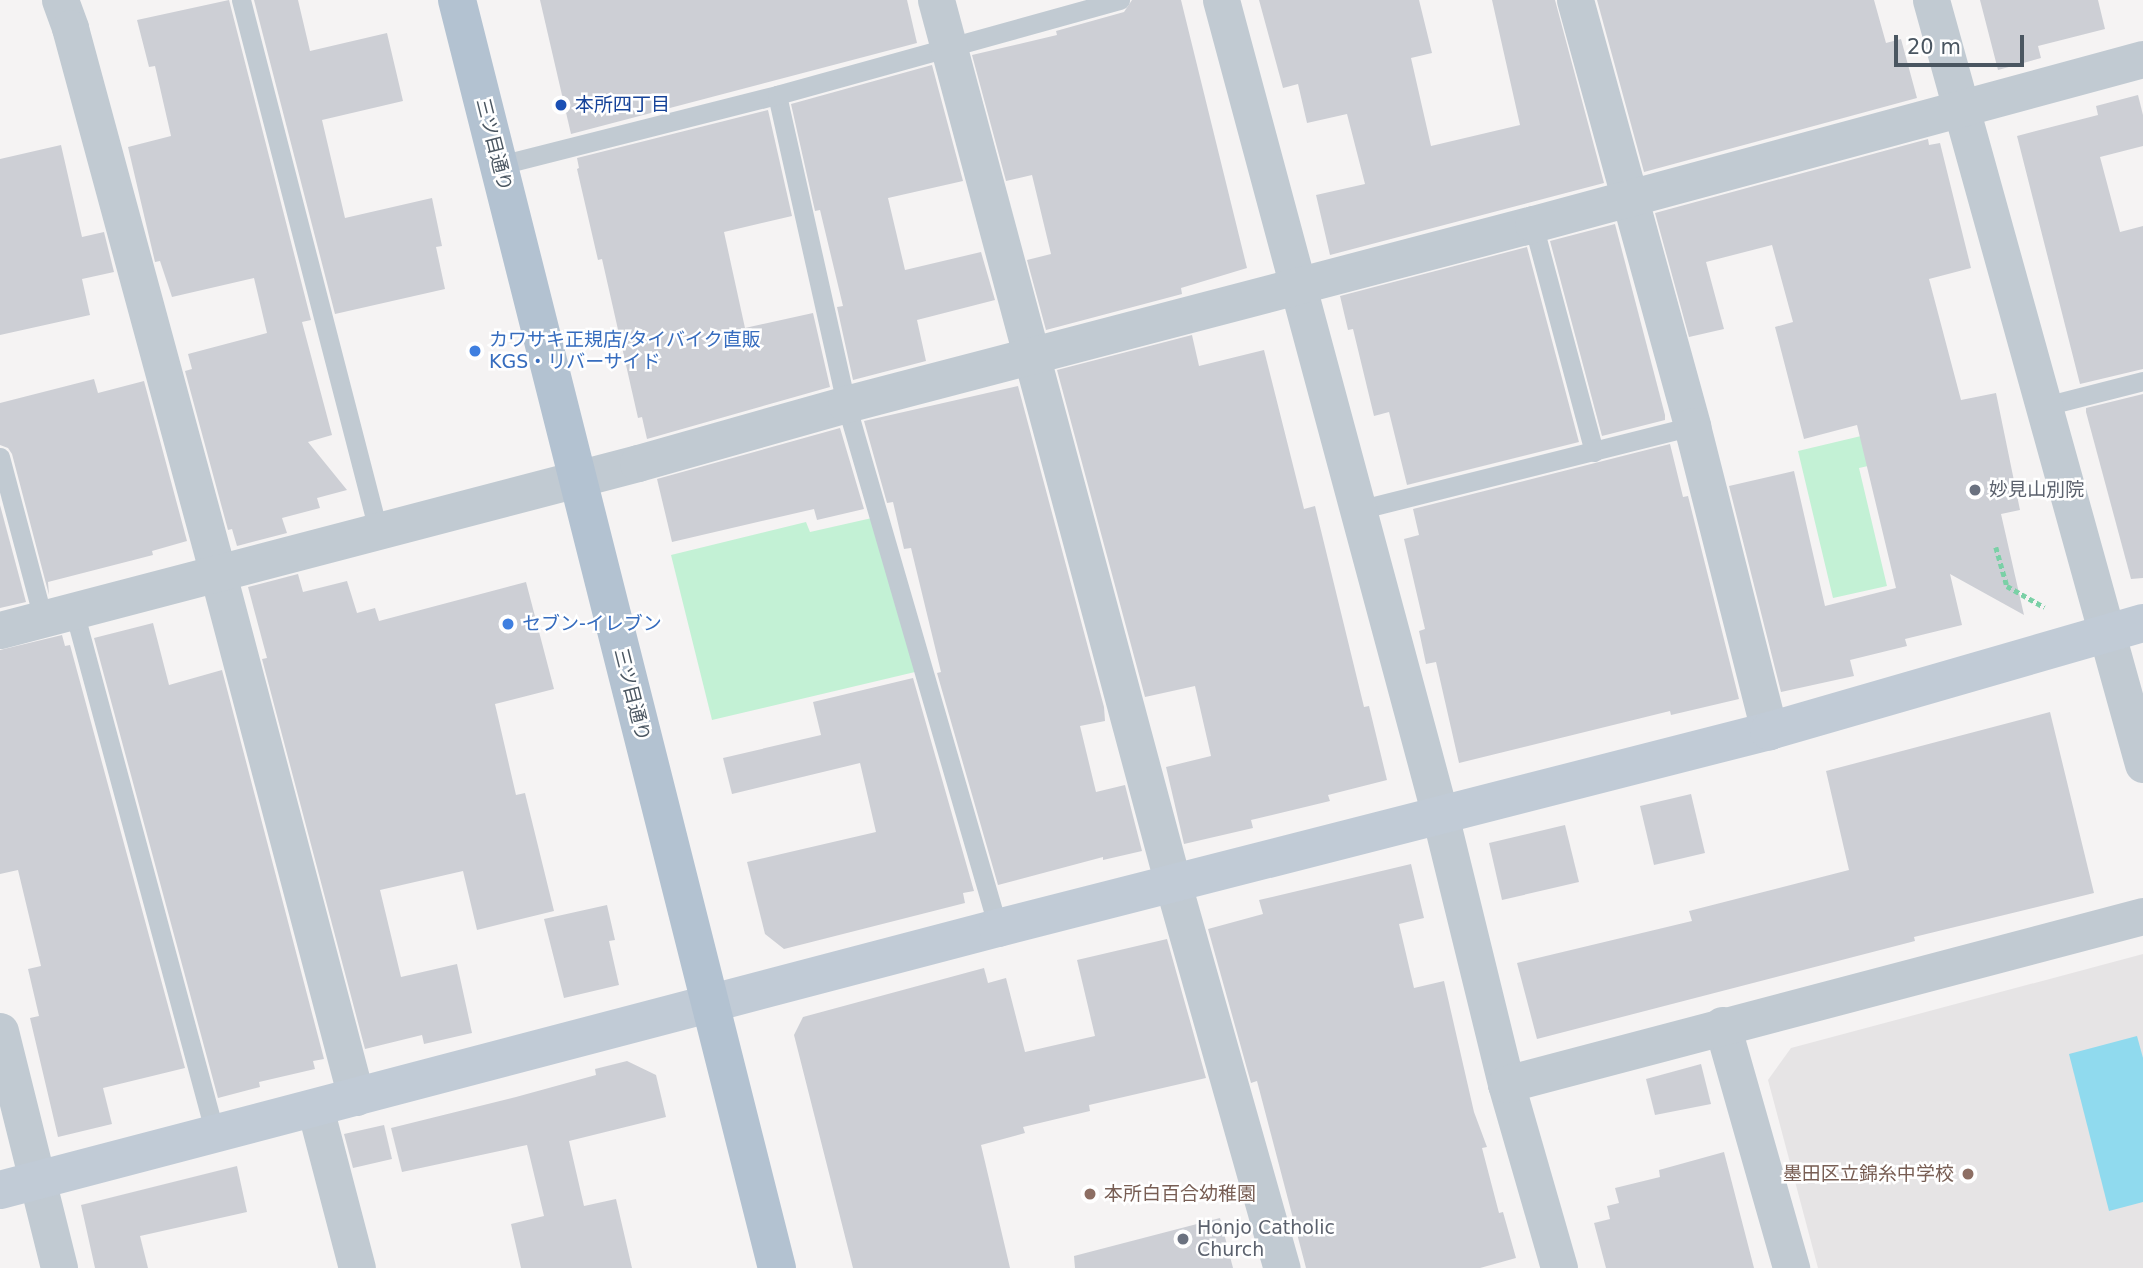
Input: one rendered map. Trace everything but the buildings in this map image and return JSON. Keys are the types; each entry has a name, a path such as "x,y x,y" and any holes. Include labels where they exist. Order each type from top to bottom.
{"main road":[{"name":"三ツ目通り","path":"457,0 777,1268"}],"street":[{"path":"60,0 71,28 356,1097"},
{"path":"936,0 1173,884 1282,1268"},
{"path":"1221,0 1440,815 1506,1084 1559,1268"},
{"path":"1575,0 1692,426 1769,731"},
{"path":"1931,0 2045,406 2125,628 2143,764"},
{"path":"0,630 638,463 846,404 1532,224 2143,59"},
{"path":"18,1185 998,928 1769,731 2125,628"},
{"path":"1506,1084 2143,916"},
{"path":"1722,1025 1791,1268"},
{"path":"0,1031 18,1185 59,1268"},
{"path":"314,1108 357,1268"}],"lane":[{"path":"240,0 378,530"},
{"path":"500,165 777,95 1120,0"},
{"path":"777,95 846,404 998,928"},
{"path":"1532,224 1594,452"},
{"path":"2045,406 2143,381"},
{"path":"1358,510 1692,426"},
{"path":"0,457 58,615 215,1134"}],"path":[{"path":"1996,547 2007,586 2052,611"}],"shaded area":[{"name":"墨田区立錦糸中学校","path":"2143,954 2143,1268 1818,1268 1768,1080 1791,1048"}],"green space":[{"path":"1920,422 1927,453 1859,468 1887,586 1833,598 1798,451"},
{"path":"872,518 915,672 712,720 671,555 806,522 810,532"}],"water":[{"path":"2137,1036 2143,1058 2143,1202 2109,1211 2069,1054"}],"place":[{"name":"本所四丁目","path":"561,105"},
{"name":"カワサキ正規店/タイバイク直販 KGS・リバーサイド","path":"475,351"},
{"name":"妙見山別院","path":"1975,490"},
{"name":"セブン-イレブン","path":"508,624"},
{"name":"墨田区立錦糸中学校","path":"1968,1174"},
{"name":"本所白百合幼稚園","path":"1090,1194"},
{"name":"Honjo Catholic Church","path":"1183,1239"}]}
